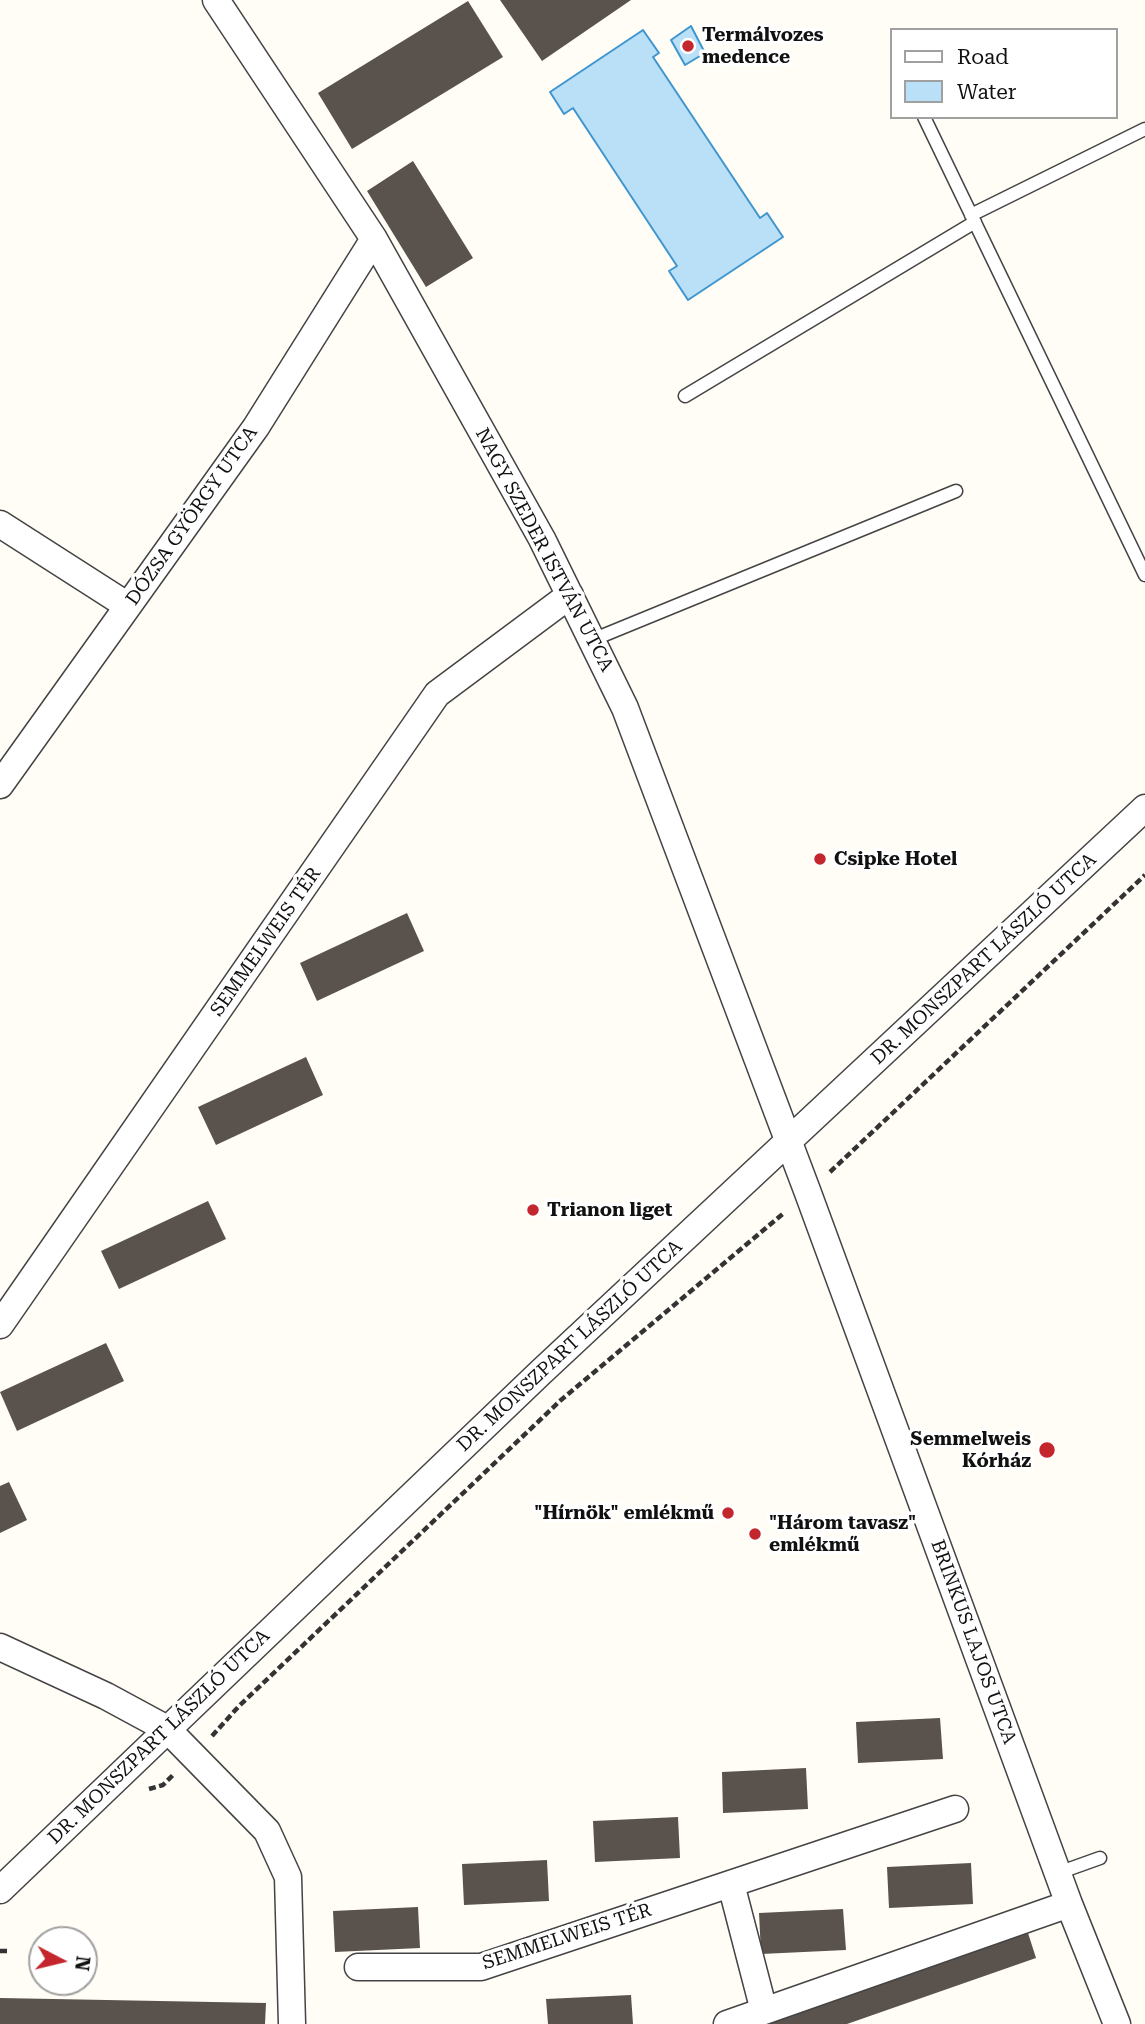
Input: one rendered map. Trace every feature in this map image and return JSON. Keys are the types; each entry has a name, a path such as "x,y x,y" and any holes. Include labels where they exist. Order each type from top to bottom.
{"street":[{"name":"NAGY SZEDER ISTVÁN UTCA","path":"216,0 374,239 542,539 635,732 788,1142"},
{"name":"DÓZSA GYÖRGY UTCA","path":"0,785 256,427 374,239"},
{"path":"0,524 128,606"},
{"name":"SEMMELWEIS TÉR","path":"0,1325 437,694 570,595"},
{"name":"DR. MONSZPART LÁSZLÓ UTCA","path":"0,1890 540,1373 1145,808"},
{"name":"BRINKUS LAJOS UTCA","path":"788,1142 1069,1904 1117,2024"},
{"path":"0,1647 106,1696 167,1729 267,1831 288,1877 292,2024"},
{"name":"SEMMELWEIS TÉR","path":"358,1967 481,1967 955,1809"},
{"path":"731,1884 764,2011"},
{"path":"727,2024 1069,1904"}],"lane":[{"path":"925,119 1145,575"},
{"path":"685,396 973,218 1145,129"},
{"path":"592,640 956,491"},
{"path":"1058,1873 1100,1858"}],"path":[{"path":"138,1793 163,1785 194,1756 239,1706 561,1400 808,1193 1145,875"},
{"path":"0,1951 10,1951"}],"water":[{"name":"Termálvozes medence","path":"691,26 705,53 685,65 671,40"},
{"path":"643,30 659,53 653,57 760,218 767,213 783,237 688,300 669,271 677,266 573,108 564,114 550,92"}],"building":[{"path":"500,0 631,0 542,61"},
{"path":"468,1 503,57 352,149 318,93"},
{"path":"413,161 473,258 426,287 367,191"},
{"path":"407,913 424,951 317,1001 300,963"},
{"path":"306,1057 323,1095 216,1145 198,1107"},
{"path":"208,1201 226,1239 119,1289 101,1251"},
{"path":"106,1343 124,1381 17,1431 0,1392"},
{"path":"9,1482 27,1520 0,1533 0,1486"},
{"path":"940,1718 943,1759 858,1763 856,1722"},
{"path":"806,1768 808,1809 723,1813 722,1772"},
{"path":"678,1817 680,1858 595,1862 593,1821"},
{"path":"547,1860 549,1901 464,1905 462,1864"},
{"path":"971,1863 973,1904 889,1908 887,1867"},
{"path":"418,1907 420,1948 335,1952 333,1911"},
{"path":"843,1909 846,1950 761,1954 759,1913"},
{"path":"1028,1933 1036,1958 847,2024 766,2024"},
{"path":"631,1995 633,2024 548,2024 546,1999"},
{"path":"0,1998 266,2003 265,2024 0,2024"}],"place":[{"name":"Termálvozes medence","path":"688,46"},
{"name":"Csipke Hotel","path":"820,859"},
{"name":"Trianon liget","path":"533,1210"},
{"name":"Semmelweis Kórház","path":"1047,1450"},
{"name":"\"Hírnök\" emlékmű","path":"728,1513"},
{"name":"\"Három tavasz\" emlékmű","path":"755,1534"}]}
